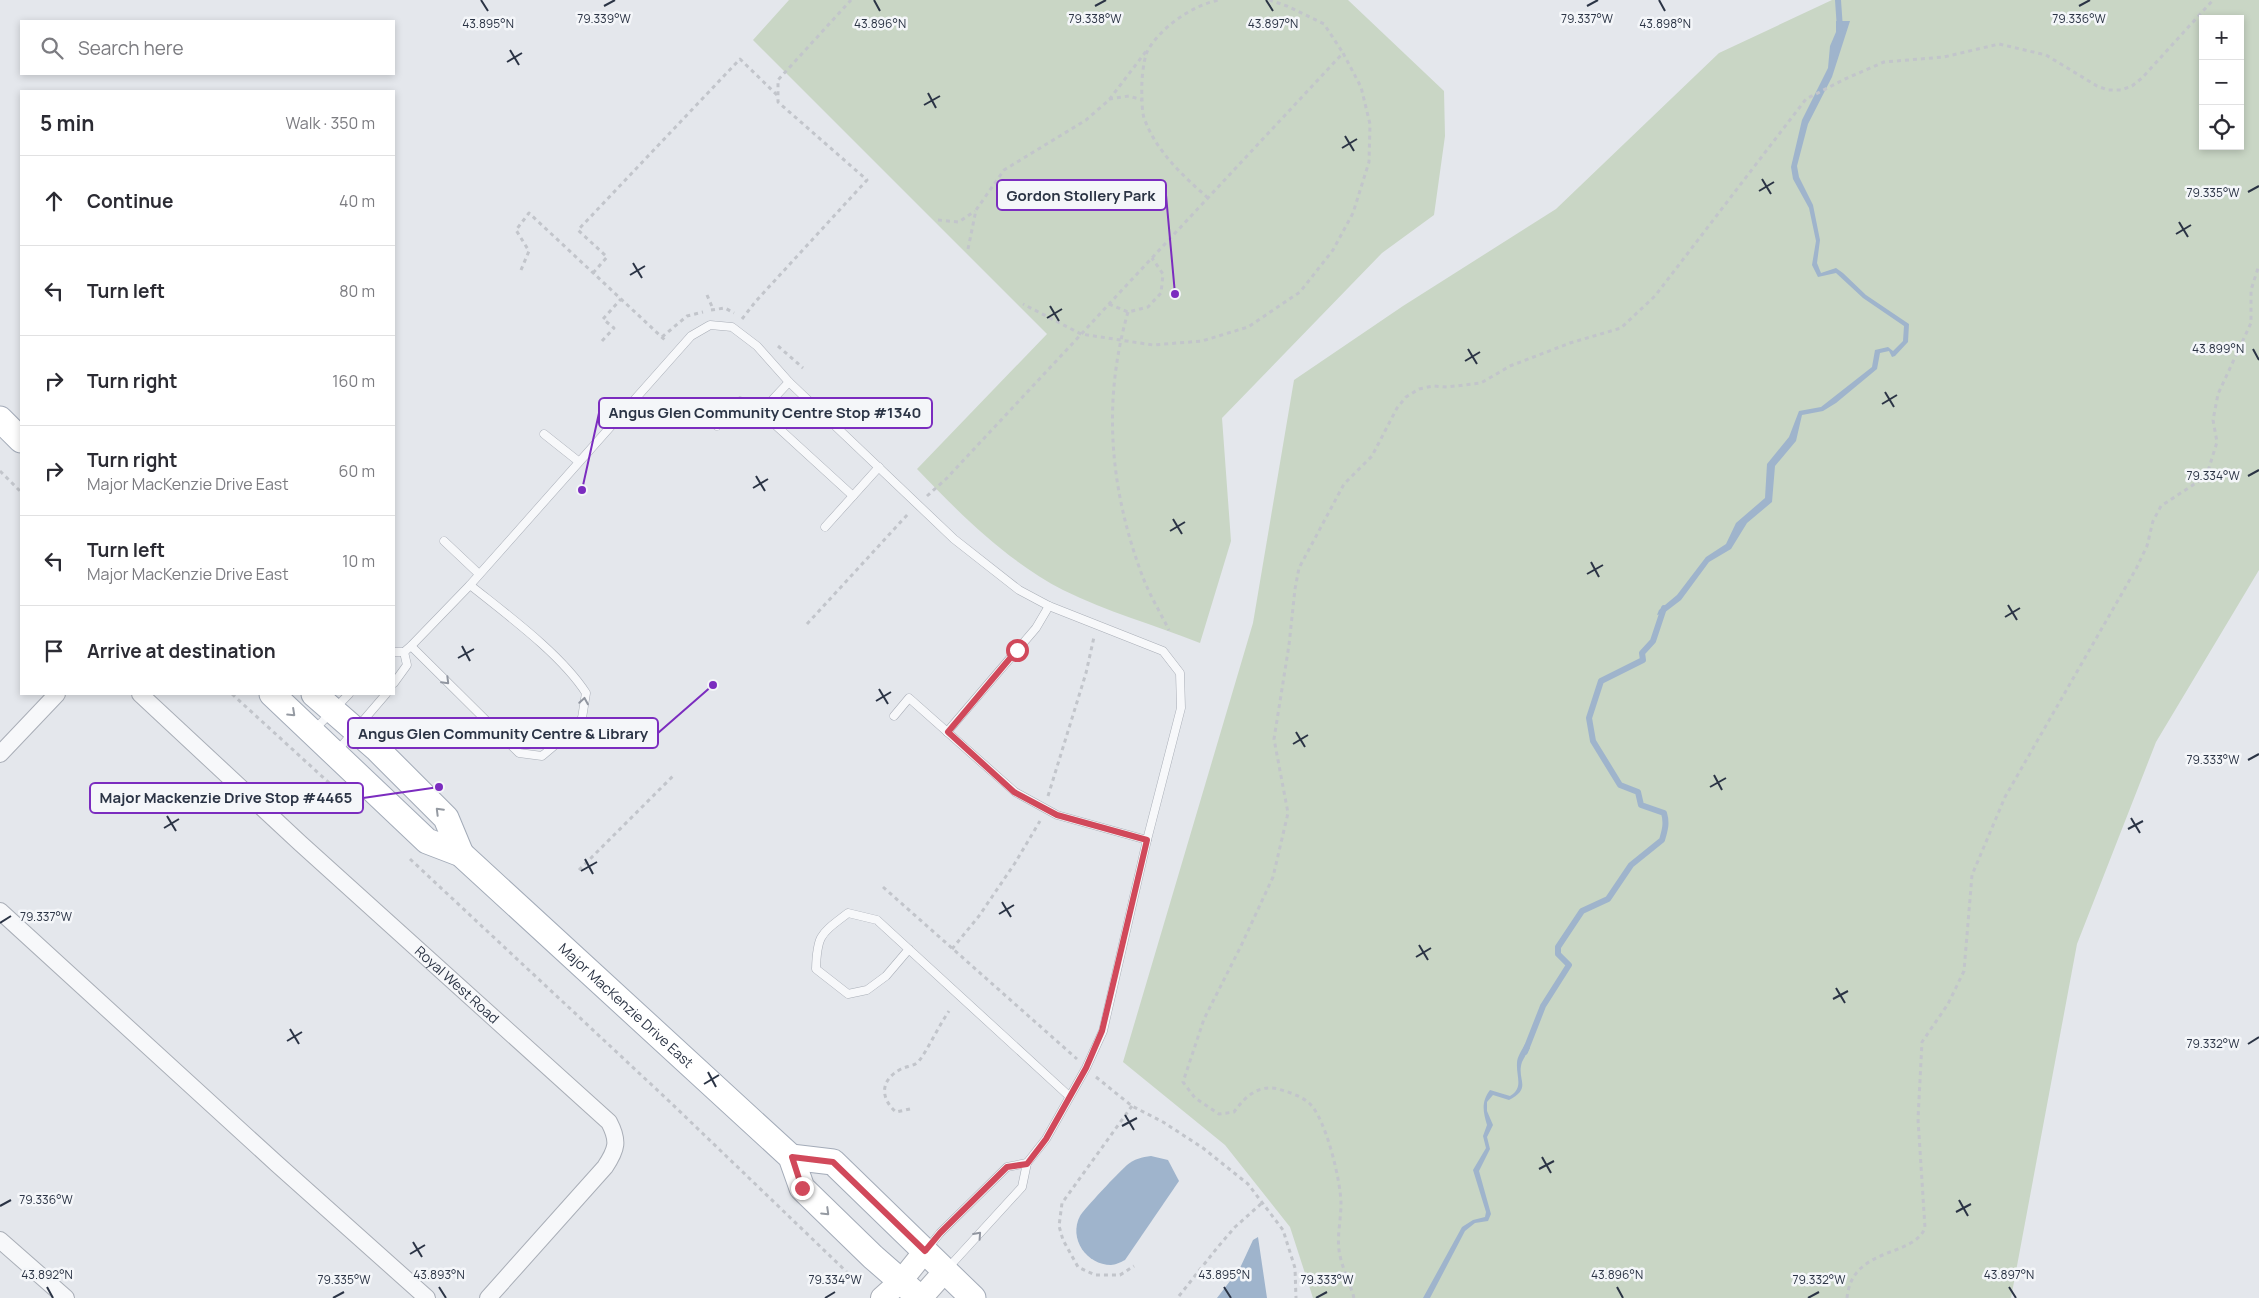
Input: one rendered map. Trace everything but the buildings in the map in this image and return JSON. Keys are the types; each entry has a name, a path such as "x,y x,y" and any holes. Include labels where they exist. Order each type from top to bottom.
{"main road":[{"path":"0,419 20,439"},
{"name":"Major MacKenzie Drive East","path":"273,695 427,842 461,854 792,1157 802,1188 873,1257 920,1298"},
{"name":"Major MacKenzie Drive East","path":"317,695 341,702 356,730 446,818 461,854"},
{"path":"792,1157 833,1162 974,1298"}],"street":[{"path":"0,754 56,695"},
{"name":"Royal West Road","path":"141,695 300,844 609,1122 616,1135 616,1146 612,1157 488,1298"},
{"path":"0,911 427,1298"},
{"path":"0,1240 66,1298"},
{"path":"882,1298 900,1281 925,1251"},
{"path":"920,1298 945,1271"}],"lane":[{"path":"395,652 404,652 411,646 470,585 578,462 678,353 691,336 710,325 732,327 757,346 789,382 954,539 1012,584 1049,606 1162,651 1180,673 1181,708 1147,840 1102,1031 1086,1068 1046,1139 1027,1164 1022,1187 945,1271"},
{"path":"761,412 789,382"},
{"path":"717,426 740,401 761,412 853,496"},
{"path":"544,434 578,462"},
{"path":"825,527 879,467"},
{"path":"444,541 479,574"},
{"path":"411,646 519,753 542,756 561,740 582,718 586,693 575,676 510,617 470,585"},
{"path":"948,732 1036,628 1049,606"},
{"path":"395,682 407,666 404,652"},
{"path":"335,753 385,695"},
{"path":"894,716 910,698 1014,792 1057,815 1147,840"},
{"path":"312,732 341,702"},
{"path":"910,949 886,976 867,990 848,994 816,969 816,945 826,930 848,913 877,920 910,949 1069,1096"},
{"path":"925,1251 940,1233 1007,1167 1027,1164"}],"path":[{"path":"732,327 744,317 756,301 867,180 778,102 778,80 851,0"},
{"path":"938,220 959,222 976,210 1004,170 1086,120 1109,100 1147,50 1173,21 1208,2 1218,0"},
{"path":"1023,304 1081,334 1153,345 1202,341 1248,327 1300,292 1333,250 1353,213 1369,162 1370,124 1361,86 1324,24 1287,6 1269,0"},
{"path":"1354,1298 1339,1251 1341,1203 1335,1162 1324,1129 1310,1104 1289,1092 1271,1087 1257,1090 1242,1101 1234,1112 1219,1114 1195,1098 1183,1082 1204,1020 1273,877 1288,814 1274,739 1289,645 1295,589 1300,568 1344,484 1372,456 1396,408 1406,396 1419,389 1433,386 1448,387 1481,383 1510,366 1621,328 1656,296 1806,99 1884,62 1944,56 1999,44 2046,55 2097,86 2108,90 2121,90 2132,86 2142,78 2213,0"},
{"path":"1147,50 1142,86 1143,116 1157,145 1184,177 1208,198"},
{"path":"807,624 917,504 946,479 1343,53"},
{"path":"593,273 607,258 578,230 740,60 778,96"},
{"path":"1109,100 1129,96 1142,100"},
{"path":"968,249 976,210"},
{"path":"522,270 529,251 516,230 529,213 678,353"},
{"path":"1109,304 1128,312 1148,307 1161,293 1163,274 1152,258"},
{"path":"1847,1298 1852,1281 1860,1268 1884,1253 1914,1242 1920,1238 1925,1228 1918,1119 1922,1042 1948,1004 1964,971 1972,875 2005,798 2136,569 2147,546 2153,521 2161,506 2202,478 2208,471 2217,442 2213,420 2218,394 2251,323 2251,290 2259,265"},
{"path":"707,295 712,309"},
{"path":"602,341 614,328 603,319 621,299"},
{"path":"1128,312 1120,340 1112,410 1113,459 1121,506 1143,576 1169,630"},
{"path":"0,470 20,491"},
{"path":"233,695 364,815"},
{"path":"579,870 676,774"},
{"path":"408,856 663,1095 854,1279"},
{"path":"883,887 1086,1068 1132,1106 1163,1122 1203,1148 1248,1184 1283,1230 1295,1268 1296,1298"},
{"path":"910,1109 896,1112 887,1104 884,1094 887,1081 900,1069 918,1063 949,1011"},
{"path":"1132,1106 1062,1203 1059,1226 1063,1240 1078,1267 1095,1275 1120,1275 1134,1266"},
{"path":"1178,1296 1216,1248 1263,1202"}],"green space":[{"path":"789,0 1348,0 1444,91 1445,136 1434,215 1382,253 1222,418 1231,541 1200,643 1097,605 1063,590 1042,578 985,536 917,469 1047,334 753,40"},
{"path":"1832,0 2259,0 2259,570 2156,742 2077,944 2011,1298 1313,1298 1290,1227 1225,1145 1123,1062 1253,623 1294,380 1403,306 1556,209 1719,53"}],"water":[{"path":"1836,21 1850,21 1832,77 1808,124 1797,166 1799,177 1813,205 1820,240 1817,263 1821,273 1836,268 1866,295 1909,324 1908,342 1895,356 1892,357 1889,351 1880,353 1877,369 1836,403 1823,411 1802,415 1796,441 1775,466 1772,502 1747,523 1731,549 1709,562 1681,600 1664,613 1657,615 1659,610 1677,595 1706,557 1726,544 1736,523 1765,498 1767,464 1789,437 1799,411 1821,407 1872,367 1875,350 1888,347 1893,351 1903,341 1904,326 1863,298 1836,273 1818,277 1812,265 1816,241 1809,208 1793,179 1791,167 1802,120 1828,68 1830,46 1836,32"},
{"path":"1525,1044 1530,1048 1522,1062 1522,1087 1520,1092 1509,1100 1493,1095 1487,1102 1487,1111 1493,1125 1487,1137 1490,1149 1479,1171 1491,1214 1488,1221 1475,1223 1465,1231 1430,1298 1423,1298 1462,1227 1473,1220 1485,1217 1486,1212 1473,1170 1486,1148 1483,1136 1487,1125 1484,1103 1490,1090 1510,1096 1517,1089 1517,1061"},
{"path":"1151,1156 1168,1160 1179,1181 1125,1260 1111,1265 1094,1261 1087,1256 1078,1242 1076,1233 1080,1216 1127,1165 1132,1161"},
{"path":"1258,1237 1267,1298 1217,1298 1240,1268 1253,1240"}],"waterway":[{"path":"1838,0 1840,29"},
{"path":"1525,1052 1543,1006 1569,965 1558,954 1558,947 1582,911 1608,899 1631,865 1662,840 1665,826 1664,813 1641,805 1638,792 1620,785 1593,741 1589,718 1601,681 1643,660 1642,653 1653,641 1664,608"}],"place":[{"name":"Gordon Stollery Park","path":"1175,294"},
{"name":"Angus Glen Community Centre Stop #1340","path":"582,490"},
{"name":"Angus Glen Community Centre & Library","path":"713,685"},
{"name":"Major Mackenzie Drive Stop #4465","path":"439,787"}],"route":[{"path":"802,1188 792,1157 833,1162 925,1251 940,1233 1007,1167 1027,1164 1046,1139 1086,1068 1102,1031 1147,840 1057,815 1014,792 948,732 1017,650"}]}
